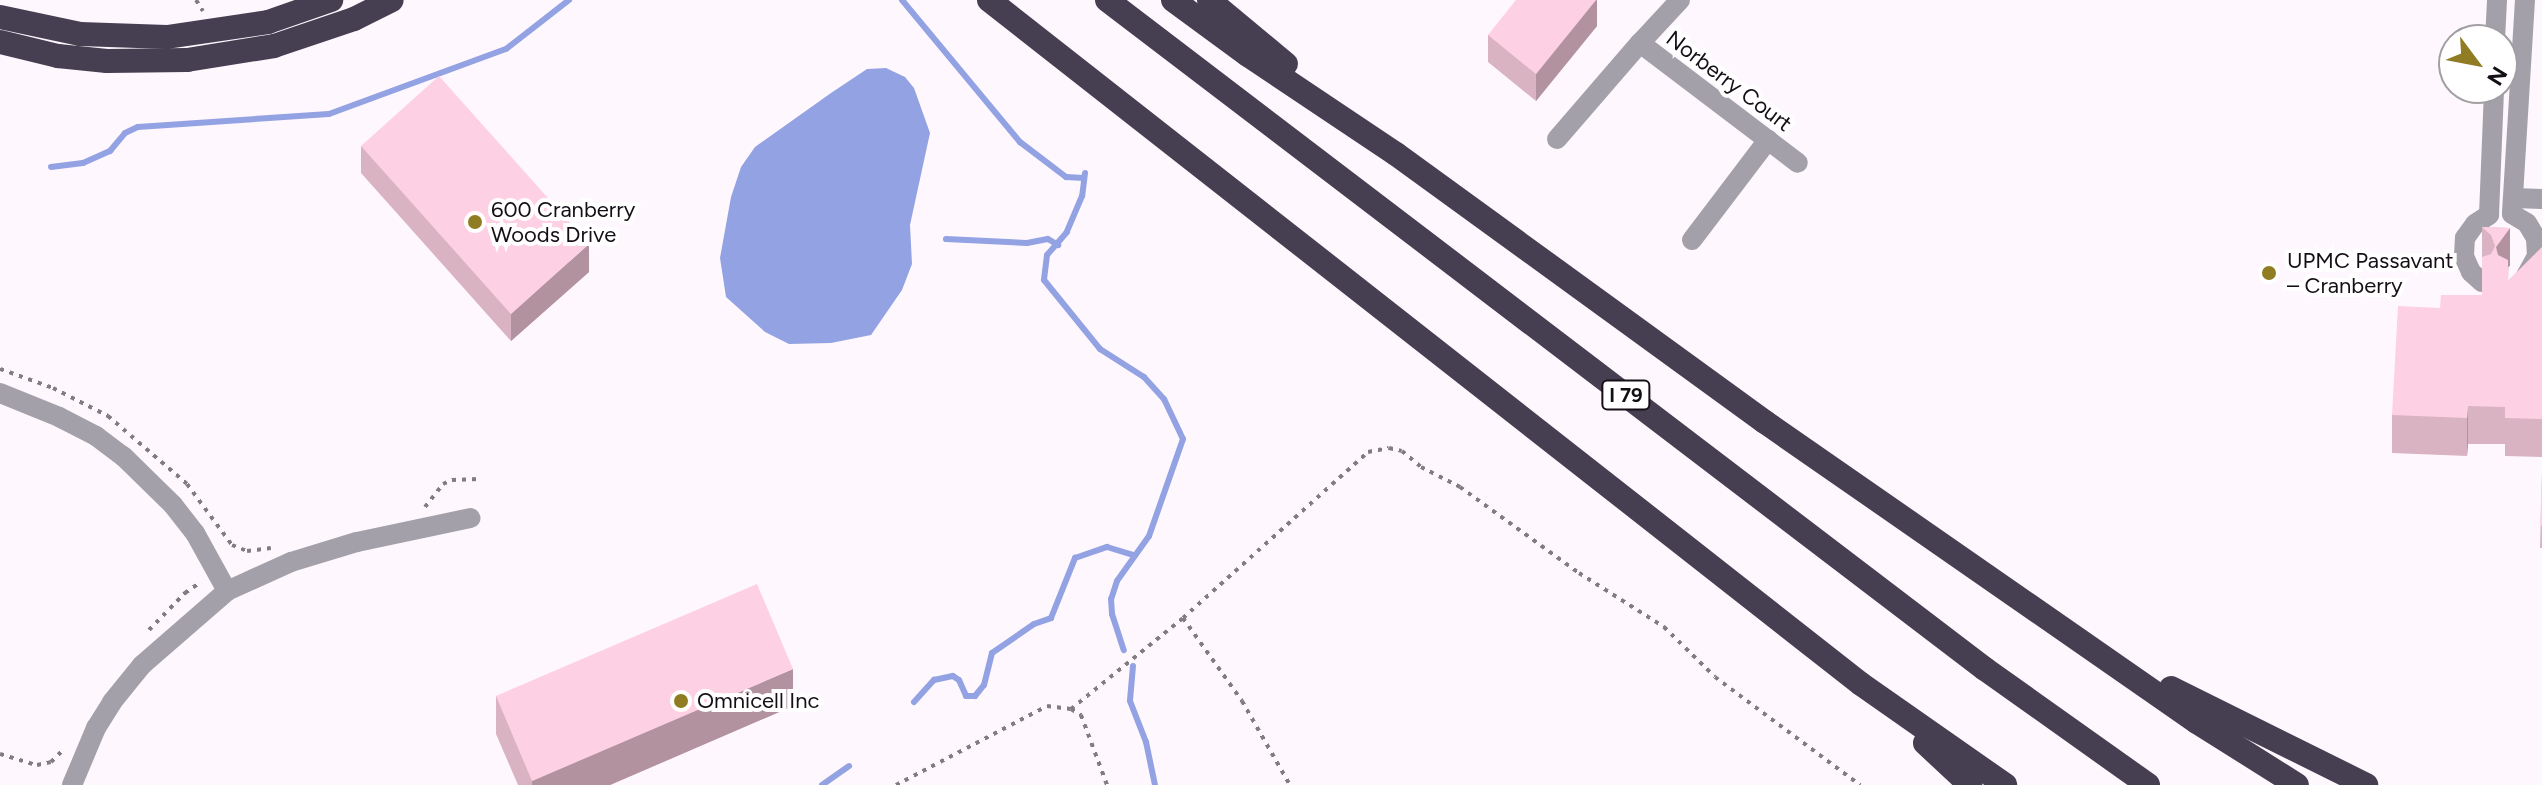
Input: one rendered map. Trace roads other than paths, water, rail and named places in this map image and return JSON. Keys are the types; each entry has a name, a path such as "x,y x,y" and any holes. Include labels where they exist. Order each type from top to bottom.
{"highway":[{"path":"0,17 80,34 167,37 268,22 331,0"},
{"path":"0,42 58,56 107,61 187,60 274,46 342,24 392,0"},
{"path":"989,0 1861,684 2005,785"},
{"name":"I 79","path":"1107,0 1985,669 2148,785"},
{"path":"1173,0 1396,154 1765,422 2197,722 2297,785"},
{"path":"1209,0 1396,154"},
{"path":"2087,644 2366,785"},
{"path":"1861,684 1970,785"}],"street":[{"name":"Norberry Court","path":"1680,0 1640,43 1798,163"},
{"path":"2496,24 2497,0"},
{"path":"2509,285 2531,272 2537,256 2536,238 2527,223 2512,214 2525,0"},
{"path":"1557,139 1640,43"},
{"path":"2482,282 2471,272 2464,256 2465,238 2475,224 2489,215 2493,104"},
{"path":"1692,240 1768,140"},
{"path":"2514,198 2542,199"},
{"path":"0,393 71,423 123,456 173,505 195,533 227,591"},
{"path":"72,785 96,728 112,702 142,665 227,591 291,562 357,542 471,518"}],"water":[{"path":"886,68 905,77 914,88 930,133 910,225 912,264 902,290 871,335 831,343 789,344 765,332 726,297 720,258 731,197 741,167 755,147 831,93 867,69"}],"waterway":[{"path":"51,167 83,163 110,151 125,133 138,127 329,114 506,49 569,0"},
{"path":"902,0 1020,142 1066,177 1084,178"},
{"path":"1085,173 1082,196 1067,232 1047,255 1044,280 1100,349 1144,377 1164,399 1183,439 1149,536 1117,581 1111,599 1112,614 1124,650"},
{"path":"946,239 1027,243 1048,239 1058,245"},
{"path":"914,702 934,680 953,676 959,680 966,696 975,696 984,685 992,653 1034,624 1051,618 1075,558 1107,547 1133,555"},
{"path":"1133,666 1130,701 1146,742 1155,785"},
{"path":"822,785 849,766"}],"place":[{"name":"600 Cranberry Woods Drive","path":"475,222"},
{"name":"UPMC Passavant – Cranberry","path":"2269,273"},
{"name":"Omnicell Inc","path":"681,701"}]}
